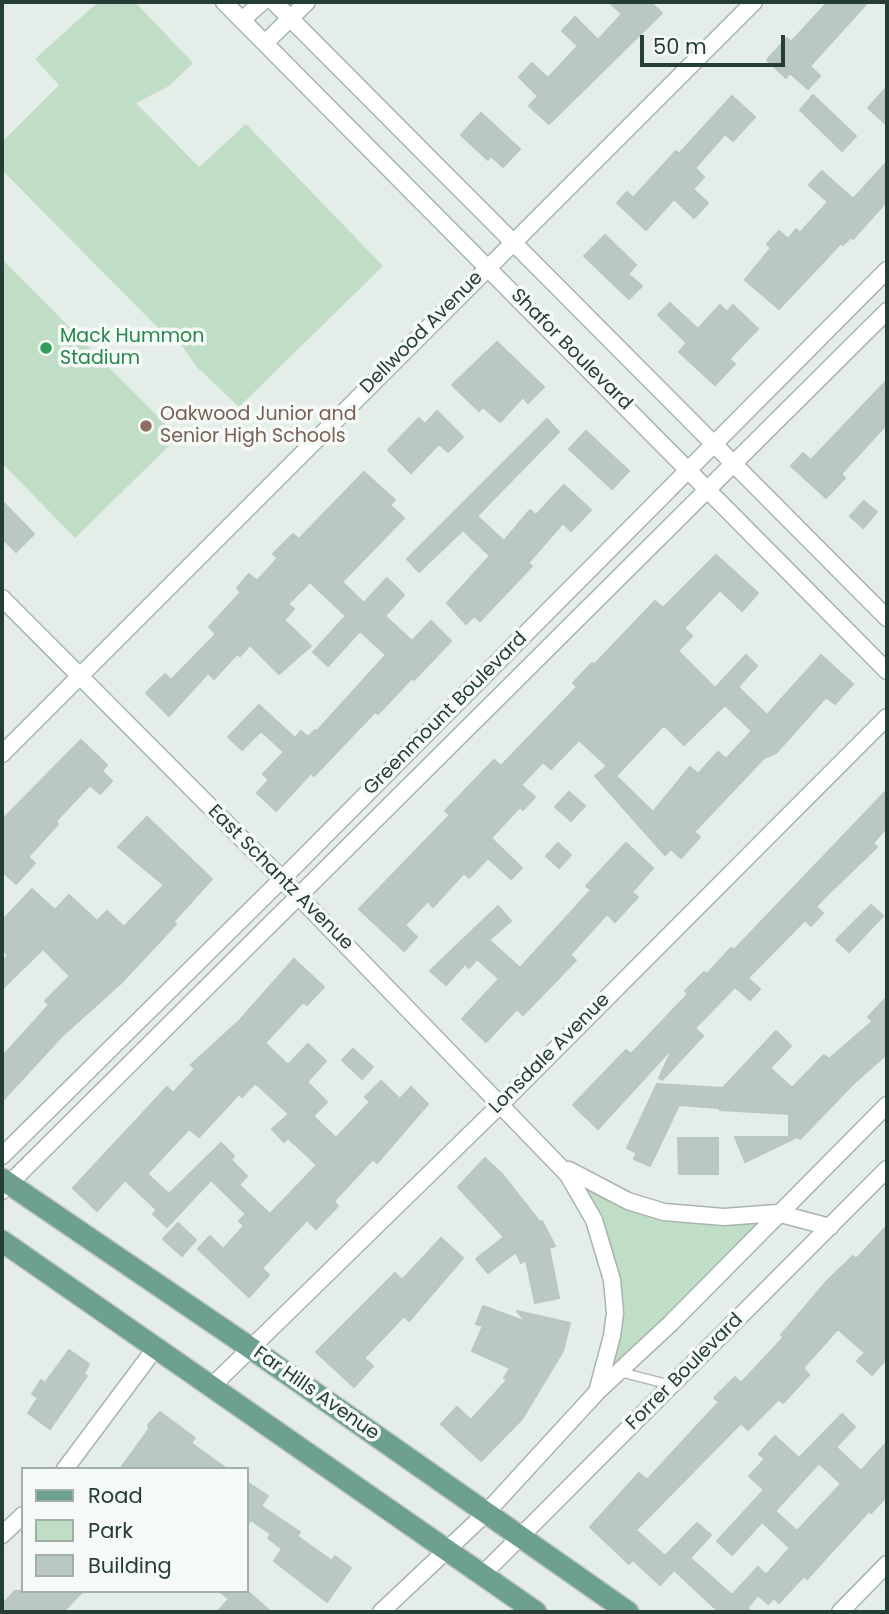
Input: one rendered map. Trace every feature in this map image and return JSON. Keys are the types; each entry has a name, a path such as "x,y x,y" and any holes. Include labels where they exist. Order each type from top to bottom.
{"main road":[{"name":"Far Hills Avenue","path":"4,1184 252,1349 628,1612"},
{"path":"2,1241 536,1612"}],"street":[{"name":"Shafor Boulevard","path":"224,2 887,671"},
{"path":"242,20 262,2"},
{"name":"Shafor Boulevard","path":"274,2 887,618"},
{"path":"265,43 307,2"},
{"name":"Dellwood Avenue","path":"2,754 754,2"},
{"name":"Greenmount Boulevard","path":"2,1156 282,879 887,270"},
{"name":"Greenmount Boulevard","path":"4,1184 300,897 887,311"},
{"name":"East Schantz Avenue","path":"2,598 556,1159 590,1183 628,1201 664,1212 724,1217 777,1213 830,1227"},
{"name":"Lonsdale Avenue","path":"210,1388 501,1104 887,717"},
{"path":"381,1612 486,1513 597,1392 671,1323 777,1213 887,1105"},
{"name":"East Schantz Avenue","path":"556,1159 594,1220 607,1254 614,1312 612,1336 603,1359 597,1392"},
{"name":"Forrer Boulevard","path":"482,1575 887,1169"},
{"path":"66,1467 154,1349"},
{"path":"2,1535 21,1517"},
{"path":"839,1612 887,1564"}],"lane":[{"path":"603,1359 619,1371 671,1385"}],"green space":[{"path":"98,2 135,2 193,63 169,86 136,103 199,167 246,124 383,266 239,407 197,367 172,332 166,336 2,170 2,142 59,85 35,59"},
{"name":"Mack Hummon Stadium","path":"2,259 178,437 75,538 2,463"},
{"path":"576,1174 628,1201 777,1213 619,1371 603,1359 615,1313"}],"building":[{"path":"609,2 650,2 662,13 549,124 529,106 538,96 519,77 532,63 548,78 578,46 562,31 575,17 598,40 622,14"},
{"path":"828,2 868,2 810,66 820,76 808,89 790,73 786,78 767,60 787,38 791,42"},
{"path":"887,87 887,125 868,108"},
{"path":"813,95 856,136 842,151 800,110"},
{"path":"732,96 755,117 733,141 725,134 695,168 704,177 693,189 708,203 694,218 674,199 646,230 617,203 627,192 633,198 676,151 679,154"},
{"path":"481,113 520,149 503,167 491,156 488,160 461,135"},
{"path":"887,162 887,201 853,239 851,237 843,245 841,243 779,309 745,280 771,248 767,244 779,231 788,239 796,229 800,233 828,202 809,185 822,171 853,199"},
{"path":"605,235 636,265 628,274 642,286 629,299 584,256"},
{"path":"670,303 698,329 720,305 727,312 733,305 758,329 729,359 735,364 715,385 679,352 687,343 658,315"},
{"path":"497,342 544,387 528,403 523,397 500,422 483,407 479,411 452,385"},
{"path":"887,380 887,424 841,474 845,478 826,498 791,466 803,453 811,460"},
{"path":"437,411 463,437 448,452 439,444 411,473 388,450 419,418 425,424"},
{"path":"547,419 559,432 477,516 504,541 530,510 536,515 564,485 591,510 571,531 563,523 528,563 532,566 480,621 474,616 466,624 447,603 490,556 463,530 419,572 407,559"},
{"path":"586,431 629,471 612,489 569,449"},
{"path":"364,472 395,500 390,505 404,518 342,582 364,603 387,578 404,595 385,616 412,641 431,621 451,641 378,714 375,712 314,776 311,773 276,811 257,793 269,780 263,774 284,752 261,731 242,750 228,737 259,705 295,738 301,731 308,737 317,731 386,655 360,631 328,666 313,652 346,616 310,582 288,604 294,609 284,620 311,646 279,674 250,645 240,656 237,654 214,679 208,673 169,716 146,693 165,674 171,680 216,634 209,627 241,592 237,588 249,574 257,581 278,558 273,554 293,534 299,539"},
{"path":"2,501 34,534 16,552 2,538"},
{"path":"864,501 877,512 863,528 850,516"},
{"path":"716,555 758,593 742,611 720,590 684,628 692,636 678,651 715,688 746,655 757,666 738,687 767,715 821,655 853,684 835,704 826,697 776,753 764,758 694,832 700,837 681,858 671,849 665,855 595,776 607,766 579,740 551,769 543,762 521,785 535,797 523,810 520,807 491,838 522,868 511,879 488,858 469,878 464,873 433,907 428,901 405,925 417,937 404,951 359,909 450,815 445,811 494,760 501,766 577,687 573,683 592,663 594,665 655,601 663,608","holes":["725,705 752,731 726,759 718,752 698,774 690,767 653,812 616,776 661,728 665,726 684,745"]},
{"path":"81,740 107,765 102,771 112,781 100,794 90,785 56,821 58,824 28,857 35,863 16,884 2,871 2,820"},
{"path":"887,790 887,827 873,843 877,847 816,907 823,913 811,926 805,920 748,978 760,989 750,1000 735,987 695,1028 703,1036 662,1080 659,1078 674,1046 598,1129 573,1105 626,1050 631,1054 688,994 685,991 704,972 707,974 731,948 734,950"},
{"path":"569,792 585,806 571,821 555,807"},
{"path":"147,817 212,879 173,922 176,924 121,983 62,1036 2,1101 2,1057 49,1005 45,1001 70,976 43,949 2,989 2,963 8,955 2,949 2,921 32,889 55,910 69,895 97,921 107,911 124,927 164,885 118,847"},
{"path":"558,843 571,855 559,868 546,856"},
{"path":"626,843 653,868 632,892 638,897 615,922 607,914 570,955 576,960 523,1015 517,1009 486,1042 462,1019 499,979 477,959 469,968 465,964 446,985 430,971 498,906 511,921 489,940 520,968 591,890 586,886"},
{"path":"871,905 883,916 849,952 836,940"},
{"path":"294,959 324,987 307,1005 303,1002 265,1043 288,1065 308,1044 326,1061 307,1082 327,1102 313,1116 336,1138 370,1102 365,1097 381,1081 400,1099 411,1087 428,1104 377,1163 373,1159 334,1201 338,1206 316,1229 307,1220 262,1268 269,1275 249,1297 198,1249 210,1236 223,1249 244,1226 239,1221 246,1214 211,1180 167,1227 153,1214 157,1210 125,1180 97,1211 73,1188 167,1087 173,1093 195,1069 191,1065 240,1020","holes":["255,1083 289,1114 272,1129 284,1142 288,1138 317,1165 270,1214 239,1185 247,1176 231,1160 234,1156 221,1143 169,1194 147,1174 189,1129 199,1137 239,1094 242,1097"]},
{"path":"887,997 887,1054 854,1083 800,1139 797,1137 745,1162 735,1137 789,1137 789,1114 720,1110 718,1105 718,1108 679,1105 650,1166 634,1159 637,1153 627,1148 657,1084 723,1088 776,1031 791,1046 770,1068 792,1088 824,1055 829,1059 873,1021 868,1017"},
{"path":"353,1049 373,1067 362,1079 342,1060"},
{"path":"678,1138 718,1138 718,1174 679,1174"},
{"path":"485,1158 503,1175 540,1222 542,1221 555,1246 549,1248 559,1298 535,1303 526,1260 521,1263 516,1252 488,1273 476,1259 504,1237 458,1187"},
{"path":"178,1223 196,1240 182,1256 163,1239"},
{"path":"887,1226 887,1358 872,1375 857,1361 865,1353 838,1329 803,1368 809,1375 783,1403 779,1399 748,1430 741,1423 636,1530 665,1556 697,1523 711,1535 690,1558 732,1595 758,1567 766,1575 790,1548 762,1522 732,1555 717,1541 764,1490 749,1476 765,1459 759,1454 775,1436 799,1458 842,1414 855,1427 836,1447 861,1471 887,1442 887,1496 871,1513 869,1511 807,1579 804,1576 779,1603 774,1598 768,1604 758,1595 747,1608 752,1612 716,1612 717,1610 674,1570 660,1585 633,1560 629,1564 590,1527 639,1473 647,1480 719,1402 714,1398 735,1377 741,1383 784,1337 781,1335 827,1281 853,1256 856,1259","holes":["819,1463 841,1484 797,1531 775,1511"]},
{"path":"441,1238 463,1258 409,1321 404,1316 364,1358 373,1366 354,1387 316,1352 395,1273 402,1280"},
{"path":"483,1306 526,1322 517,1311 570,1323 563,1351 522,1419 481,1461 441,1424 457,1407 471,1420 507,1380 504,1378 510,1368 472,1351 483,1326 476,1324"},
{"path":"69,1350 89,1364 84,1374 87,1376 50,1429 28,1413 38,1398 32,1394 41,1380 45,1383"},
{"path":"160,1412 195,1438 191,1443 224,1467 121,1467 149,1429 148,1425"},
{"path":"248,1483 268,1496 261,1506 300,1532 297,1536 332,1561 335,1556 351,1568 327,1602 274,1561 282,1549 268,1538 271,1534 251,1520 248,1524"},
{"path":"15,1591 81,1593 63,1612 2,1612 2,1605"},
{"path":"248,1592 271,1612 217,1612 229,1599 222,1593"}],"place":[{"name":"Mack Hummon Stadium","path":"46,348"},
{"name":"Oakwood Junior and Senior High Schools","path":"146,426"}]}
